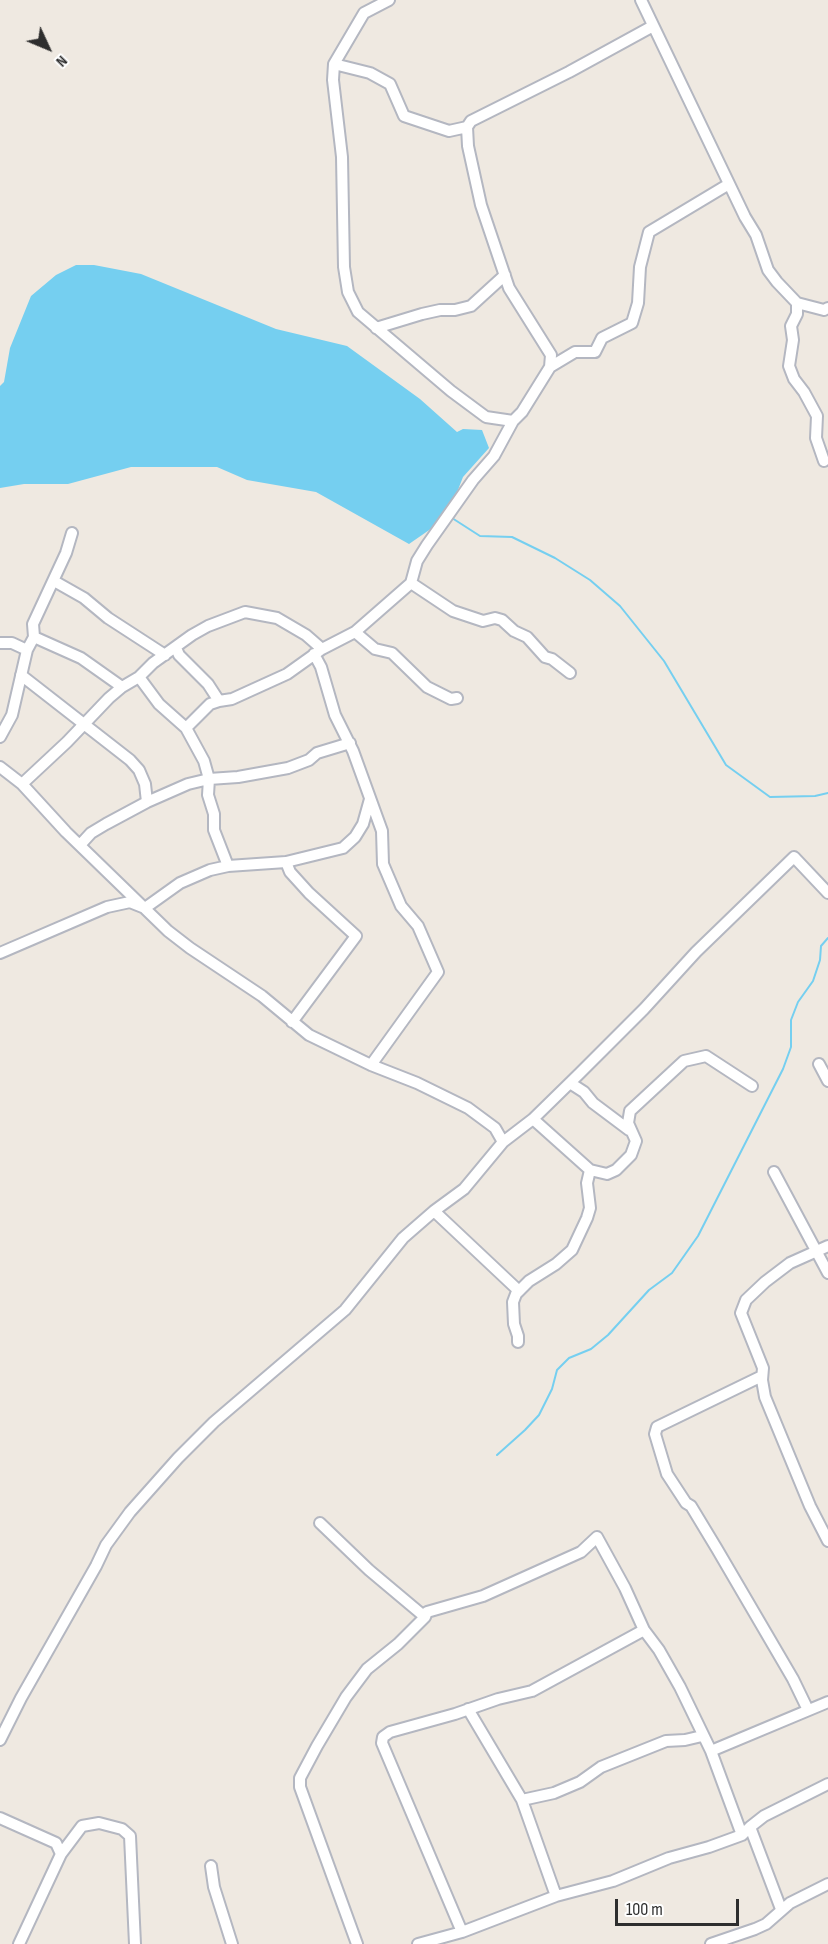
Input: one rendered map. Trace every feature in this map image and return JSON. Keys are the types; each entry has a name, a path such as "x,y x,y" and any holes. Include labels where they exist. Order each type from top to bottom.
{"street":[{"path":"389,0 364,13 334,63 333,80 342,157 344,267 348,292 358,312 451,391 486,417 513,421"},
{"path":"641,0 745,217 756,235 768,270 797,303 824,310 828,308"},
{"path":"550,367 550,356 509,288 481,205 468,147 467,127 471,121 569,72 653,26"},
{"path":"334,63 370,73 390,84 404,116 449,131 467,127"},
{"path":"186,728 210,704 232,699 287,674 318,651 355,632 411,582 417,561 473,480 494,456 513,421 522,412 550,367 575,352 595,352 602,338 632,323 639,303 640,267 649,232 729,184"},
{"path":"376,328 422,314 471,306 505,275"},
{"path":"797,303 797,314 791,326 793,340 789,366 794,379 817,416 816,438 824,461"},
{"path":"0,737 12,715 27,650 34,637 33,624 54,580 72,533"},
{"path":"54,580 84,598 108,618 165,655"},
{"path":"411,582 453,611 483,621 495,618 502,620 514,631 527,637 545,657 552,659 570,673"},
{"path":"22,784 122,687 139,677 192,635 208,626 245,612 277,618 306,635 318,651 335,715 350,743 382,831 383,864 401,906 418,926 438,972 371,1065"},
{"path":"355,632 375,649 392,653 427,687 451,699 457,698"},
{"path":"34,637 81,658 122,687"},
{"path":"0,643 12,643 27,650"},
{"path":"176,648 179,655 208,684 219,701"},
{"path":"21,675 85,723 140,770 147,802"},
{"path":"139,677 159,704 186,728 204,761 209,779 208,795 214,814 214,830 228,866"},
{"path":"80,845 91,833 147,802 188,784 288,768 309,760 316,753 350,743"},
{"path":"0,767 22,784 80,845 182,942 262,996 309,1035 468,1108 495,1128 503,1142"},
{"path":"145,908 180,883 210,870 228,866 286,862 343,848 355,837 363,825 370,798"},
{"path":"0,1740 106,1545 124,1520 178,1458 214,1422 345,1310 404,1238 434,1210 464,1189 503,1142 533,1119 570,1083 644,1009 696,952 795,857 828,893"},
{"path":"286,862 290,872 309,893 356,936 292,1022"},
{"path":"0,953 107,908 130,902 145,908"},
{"path":"629,1130 630,1111 684,1061 706,1056 752,1086"},
{"path":"819,1064 828,1080"},
{"path":"533,1119 590,1170 607,1174 626,1162 636,1141 629,1130 570,1083"},
{"path":"518,1342 513,1302 519,1291 529,1281 556,1264 572,1250 590,1208 587,1183 590,1170"},
{"path":"774,1172 828,1273"},
{"path":"434,1210 519,1291"},
{"path":"828,1246 790,1263 754,1291 743,1304 741,1317 763,1368 765,1396 810,1506 828,1541"},
{"path":"762,1376 657,1427 655,1434 667,1474 686,1503 691,1506 717,1549 793,1679 808,1710"},
{"path":"320,1523 369,1570 425,1617"},
{"path":"357,1944 302,1794 300,1779 334,1717 367,1669 398,1644 425,1617 427,1612 474,1599 580,1552 597,1537 625,1588 644,1630 659,1650 680,1687 711,1751 741,1835"},
{"path":"462,1932 382,1739 390,1732 532,1691 644,1630"},
{"path":"711,1751 828,1701"},
{"path":"468,1709 522,1800 556,1896"},
{"path":"522,1800 554,1793 579,1782 601,1767 666,1741 702,1736"},
{"path":"418,1944 462,1932 556,1896 613,1881 669,1858 741,1835 764,1816 828,1784"},
{"path":"0,1818 56,1843 61,1854"},
{"path":"19,1944 61,1854 82,1826 99,1823 122,1829 130,1836 135,1944"},
{"path":"750,1827 781,1909"},
{"path":"211,1866 214,1887 232,1944"},
{"path":"711,1944 766,1924 781,1909 828,1884"}],"water":[{"path":"76,265 94,265 141,274 276,329 347,346 420,399 457,432 463,429 482,430 489,448 463,477 454,500 435,526 409,544 316,492 247,480 217,467 131,467 68,484 24,484 0,488 0,386 4,382 10,348 31,296 56,275"}],"waterway":[{"path":"452,518 480,536 512,537 555,558 590,580 620,606 664,661 726,765 770,797 815,796 828,793"},
{"path":"497,1455 539,1415 552,1389 557,1370 569,1358 591,1349 608,1335 649,1290 672,1273 698,1236 783,1069 791,1047 791,1020 798,1002 813,981 820,960 821,946 828,938"}]}
